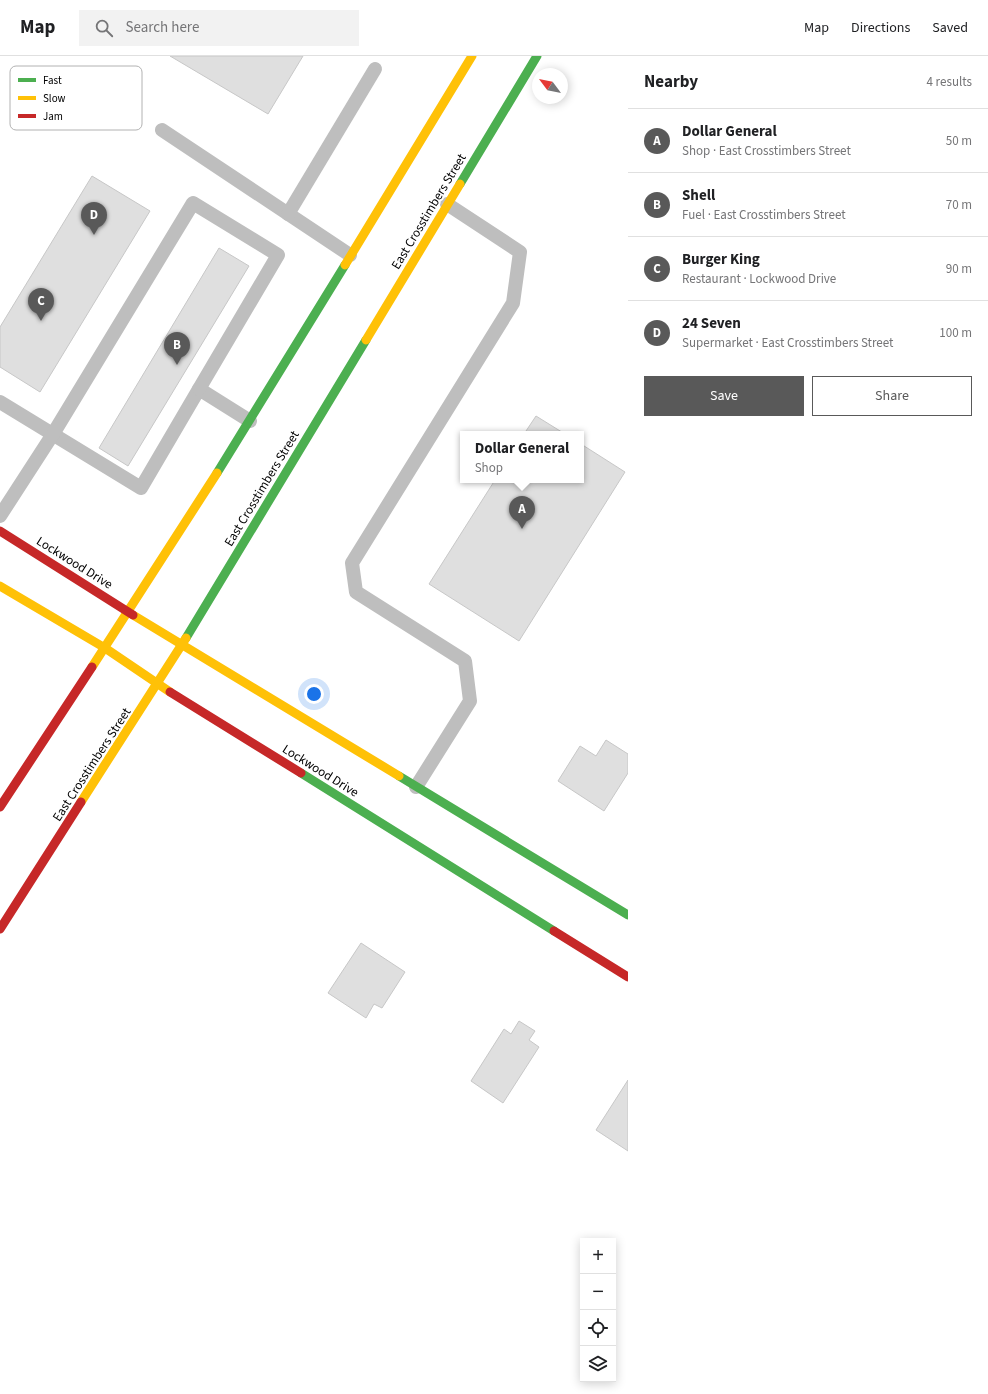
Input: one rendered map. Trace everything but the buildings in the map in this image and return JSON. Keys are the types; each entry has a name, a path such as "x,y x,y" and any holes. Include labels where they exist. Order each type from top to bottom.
{"main road":[{"path":"0,807 129,611 250,421 472,56"},
{"name":"East Crosstimbers Street","path":"0,929 182,645 537,56"},
{"name":"Lockwood Drive","path":"0,531 182,645 628,915"},
{"name":"Lockwood Drive","path":"0,586 105,648 158,684 628,977"}],"lane":[{"path":"288,214 375,69"},
{"path":"162,130 350,255"},
{"path":"0,402 53,434 141,488 278,255 193,203 53,434 0,516"},
{"path":"416,787 470,701 466,661 356,592 352,563 513,303 520,252 447,204"},
{"path":"199,389 250,421"}],"traffic: fast":[{"path":"460,184 537,56"},
{"path":"217,473 345,265"},
{"path":"186,638 366,340"},
{"path":"301,773 554,931"},
{"path":"399,776 628,915"}],"traffic: slow":[{"path":"345,265 472,56"},
{"path":"366,340 460,184"},
{"path":"92,667 217,473"},
{"path":"0,586 105,648 170,692"},
{"path":"133,615 399,776"},
{"path":"81,802 186,638"}],"traffic: jam":[{"path":"0,531 133,615"},
{"path":"0,807 92,667"},
{"path":"170,692 301,773"},
{"path":"0,929 81,802"},
{"path":"554,931 628,977"}],"place":[{"name":"24 Seven","path":"94,235"},
{"name":"Burger King","path":"41,321"},
{"name":"Shell","path":"177,365"},
{"name":"Dollar General","path":"522,529"}]}
